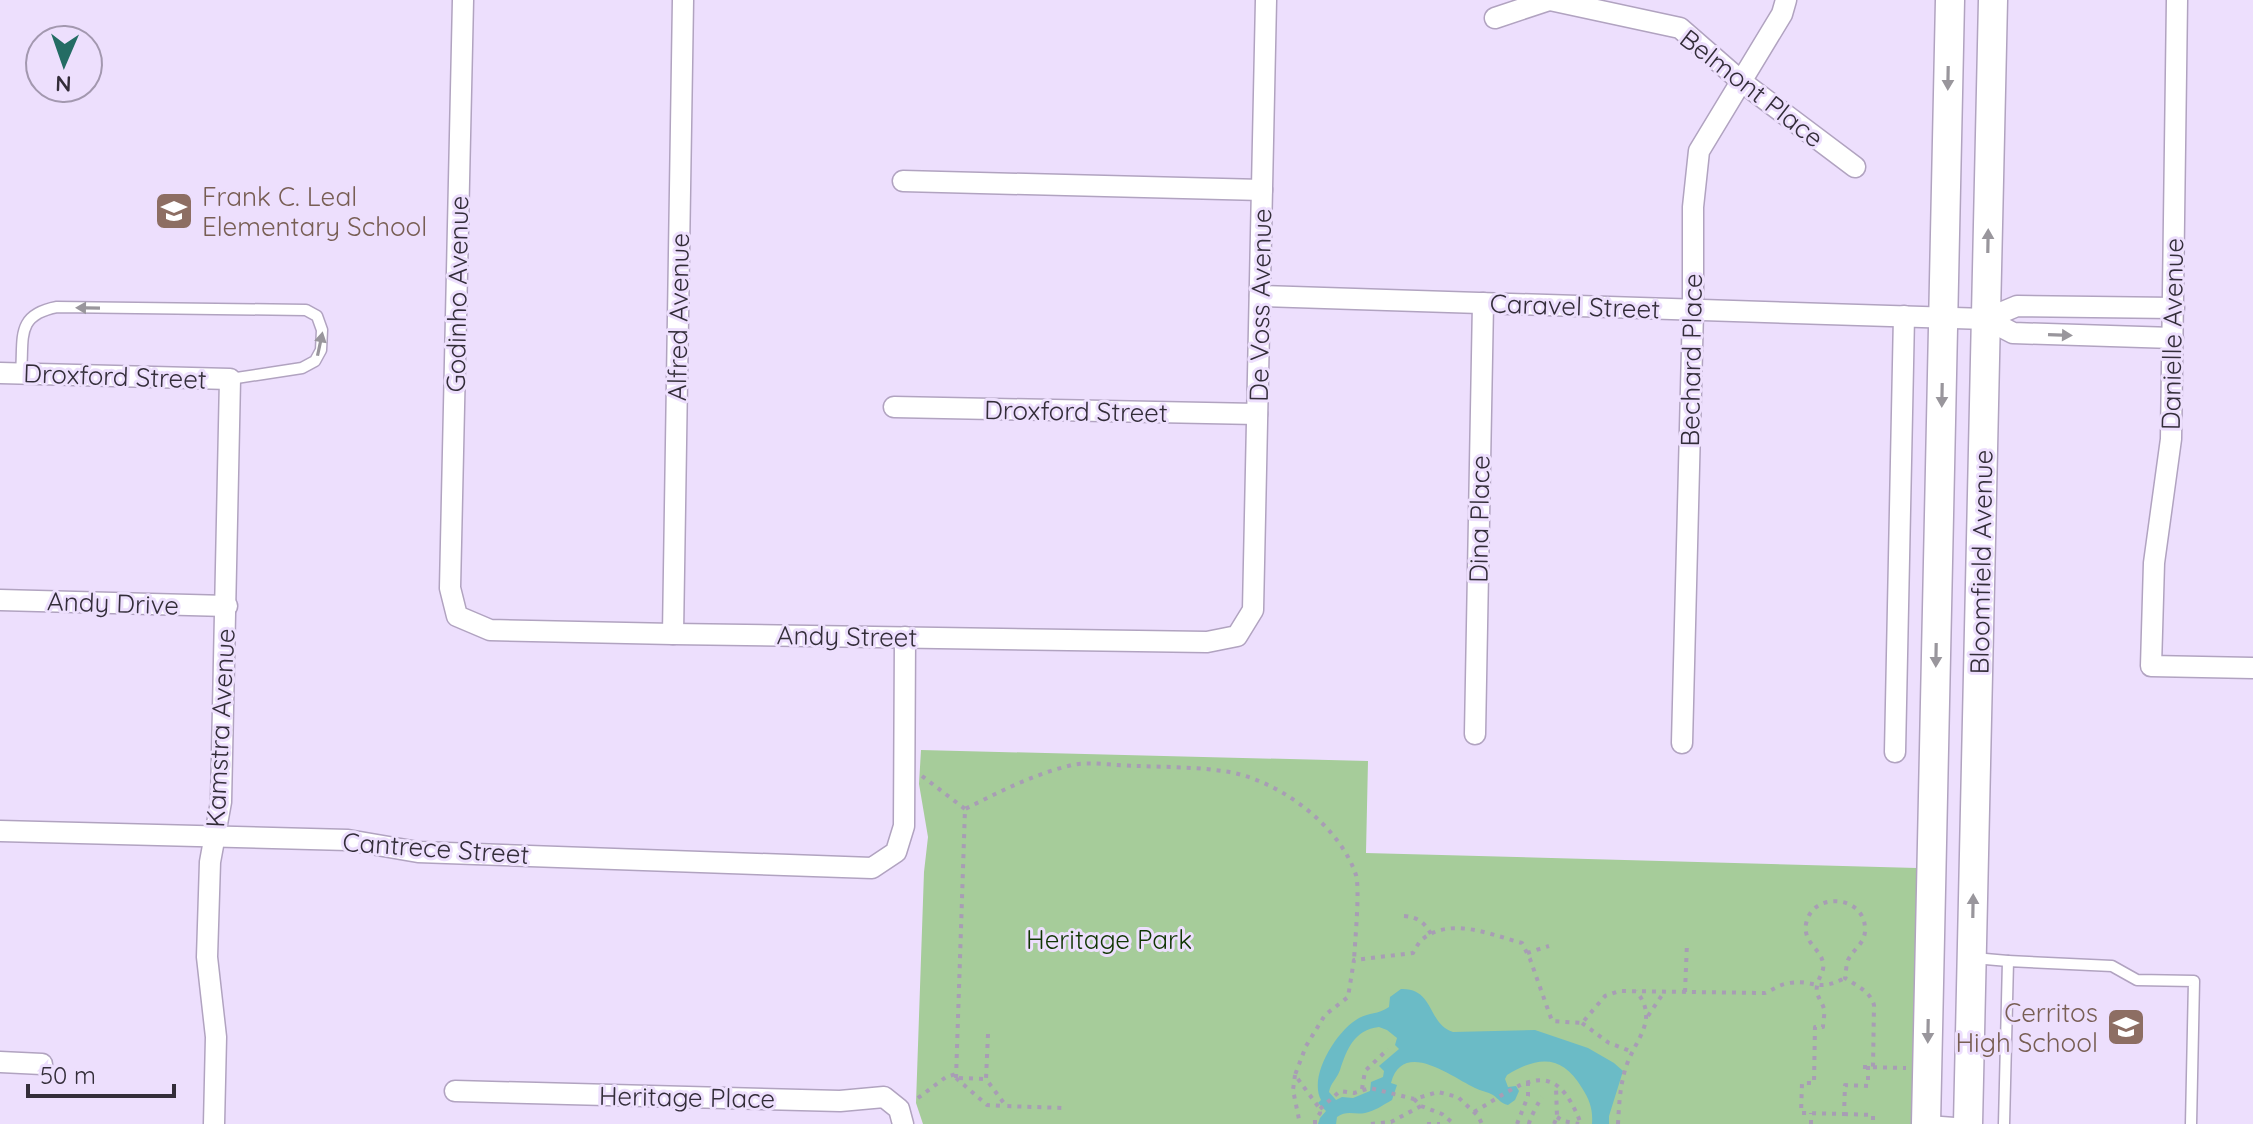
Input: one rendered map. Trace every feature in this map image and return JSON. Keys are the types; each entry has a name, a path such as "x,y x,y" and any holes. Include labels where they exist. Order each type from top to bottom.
{"street":[{"name":"Godinho Avenue","path":"450,588 463,0"},
{"name":"Alfred Avenue","path":"673,634 683,0"},
{"name":"De Voss Avenue","path":"1253,610 1266,0"},
{"name":"Belmont Place","path":"1495,18 1550,0 1680,28 1742,82 1855,167"},
{"name":"Bechard Place","path":"1682,743 1693,207 1699,151 1782,14 1786,0"},
{"name":"Bloomfield Avenue","path":"1926,1123 1950,0"},
{"name":"Bloomfield Avenue","path":"1968,1124 1993,0"},
{"name":"Danielle Avenue","path":"2177,0 2171,439 2154,563 2151,666 2253,668"},
{"path":"903,181 1262,190"},
{"name":"Caravel Street","path":"1260,296 1986,319"},
{"name":"Dina Place","path":"1475,734 1483,303"},
{"path":"1986,319 2017,306 2174,308"},
{"path":"1895,752 1904,316"},
{"path":"1986,319 2013,333 2173,338"},
{"name":"Droxford Street","path":"0,373 230,379"},
{"name":"Kamstra Avenue","path":"214,1124 216,1037 207,957 210,862 221,802 230,379"},
{"name":"Droxford Street","path":"894,407 1257,414"},
{"name":"Andy Street","path":"450,588 457,616 490,630 1207,642 1237,636 1253,610"},
{"name":"Andy Drive","path":"0,600 227,606"},
{"name":"Cantrece Street","path":"0,831 348,840 418,852 872,868 896,852 904,826 905,637"},
{"path":"0,1062 42,1064"},
{"name":"Heritage Place","path":"455,1091 840,1101 884,1097 899,1109 903,1124"}],"lane":[{"path":"21,373 25,329 29,318 40,310 57,307 306,310 317,316 322,330 321,350 315,361 302,368 230,379"},
{"path":"1972,958 2112,966 2137,980 2194,981 2191,1124"},
{"path":"2004,1124 2008,961"},
{"path":"1926,1123 1975,1124"}],"path":[{"path":"965,809 1024,781 1074,765 1177,767 1226,771 1270,786 1300,804 1328,828 1346,852 1357,878 1354,960 1348,997 1325,1015 1306,1046 1295,1075 1293,1090 1300,1124"},
{"path":"920,774 965,809"},
{"path":"965,809 956,1076 987,1105 1063,1108"},
{"path":"1845,978 1848,959 1858,949 1865,935 1865,925 1861,913 1850,904 1838,900 1823,903 1811,912 1806,925 1808,938 1824,965 1817,986 1817,995 1824,1007 1823,1027 1815,1027 1818,1084 1802,1083 1801,1113 1873,1115 1873,1124"},
{"path":"1404,916 1419,919 1431,934"},
{"path":"1354,960 1413,953 1422,939 1441,929 1467,928 1522,943 1552,1021 1582,1023 1609,1043 1633,1052"},
{"path":"1685,992 1687,943"},
{"path":"1527,953 1549,946"},
{"path":"1582,1023 1605,996 1619,991 1765,993 1785,983 1830,986 1845,978"},
{"path":"1844,1114 1843,1085 1868,1086 1874,1011 1872,998 1845,978"},
{"path":"1636,991 1644,1001 1648,1016"},
{"path":"1618,1124 1626,1066 1648,1016 1664,992"},
{"path":"988,1034 986,1079 1006,1106"},
{"path":"1362,1089 1365,1071 1388,1049"},
{"path":"1868,1067 1908,1068"},
{"path":"1295,1075 1321,1108"},
{"path":"918,1098 946,1077 986,1079"},
{"path":"1474,1112 1517,1087 1540,1079 1563,1090 1573,1103 1580,1124 1557,1117"},
{"path":"1517,1124 1528,1096 1528,1082"},
{"path":"1554,1124 1557,1117 1556,1085"},
{"path":"1315,1124 1321,1108 1340,1091 1354,1093 1370,1088 1414,1099 1438,1092 1458,1097 1482,1124"},
{"path":"1528,1096 1540,1100 1529,1124"},
{"path":"1414,1099 1454,1124"},
{"path":"1371,1124 1388,1123 1421,1106"},
{"path":"1811,1113 1811,1124"},
{"path":"1427,1124 1440,1124"}],"green space":[{"name":"Heritage Park","path":"921,750 1368,761 1366,853 1917,868 1913,1124 923,1124 916,1103 924,872 928,837 919,784"}],"shaded area":[{"path":"1401,989 1420,994 1439,1022 1453,1032 1535,1030 1588,1048 1614,1063 1623,1071 1609,1124 1592,1124 1585,1092 1574,1077 1558,1064 1529,1064 1507,1075 1508,1087 1516,1086 1519,1091 1515,1100 1508,1105 1442,1070 1417,1062 1406,1063 1397,1070 1391,1083 1397,1085 1392,1100 1369,1112 1341,1115 1337,1117 1336,1124 1318,1124 1326,1111 1318,1103 1321,1100 1318,1079 1327,1054 1351,1024 1363,1016 1389,1007 1390,997","holes":["1379,1027 1397,1038 1395,1045 1399,1049 1379,1066 1384,1071 1383,1077 1371,1082 1370,1091 1353,1098 1336,1100 1329,1092 1353,1042 1370,1029"]}],"place":[{"name":"Frank C. Leal Elementary School","path":"174,211"},
{"name":"Cerritos High School","path":"2126,1027"}]}
